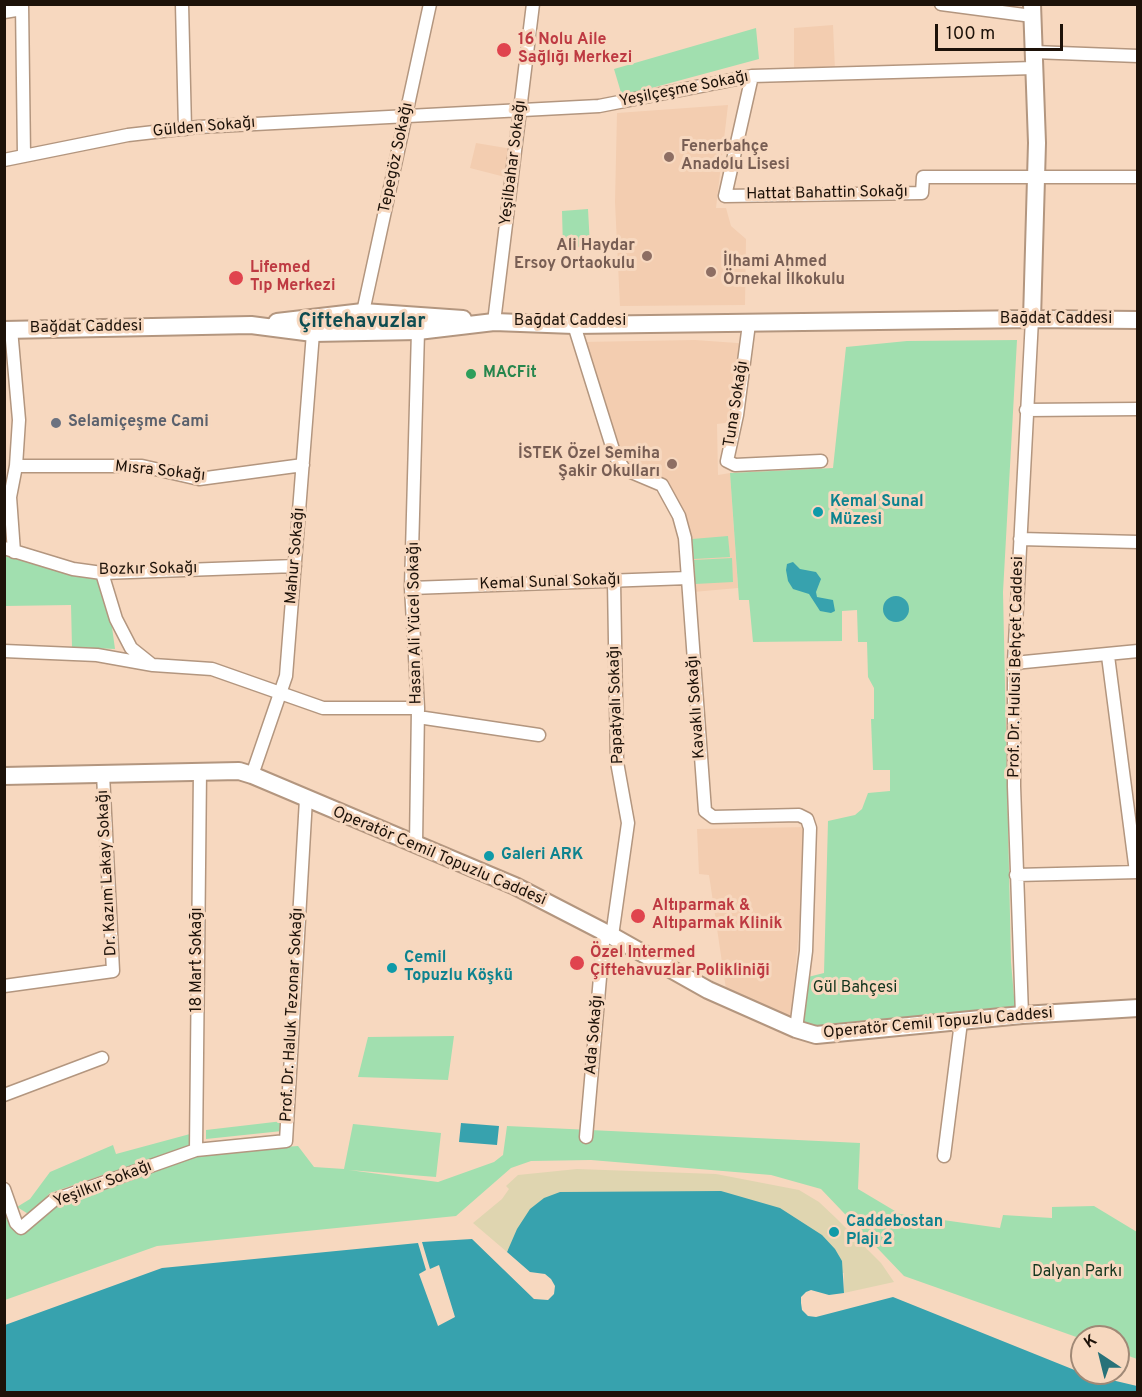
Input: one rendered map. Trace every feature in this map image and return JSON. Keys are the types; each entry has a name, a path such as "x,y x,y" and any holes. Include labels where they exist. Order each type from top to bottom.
{"main road":[{"path":"1032,10 1037,178 1032,319"},
{"path":"251,325 363,312 494,322"},
{"name":"Bağdat Caddesi","path":"8,330 251,325 313,333 418,331 494,322 574,325 654,322 749,324 1032,319 1137,320"},
{"name":"Operatör Cemil Topuzlu Caddesi","path":"4,776 200,771 239,771 252,774 306,800 515,886 608,934 708,990 796,1029 816,1035 1022,1015 1137,1008"}],"street":[{"path":"182,4 185,129"},
{"name":"Tepegöz Sokağı","path":"363,312 430,4"},
{"name":"Yeşilbahar Sokağı","path":"494,322 533,4"},
{"path":"941,4 1032,10"},
{"path":"4,12 22,7 24,156"},
{"name":"Yeşilçeşme Sokağı","path":"406,116 599,106 752,76 1137,56"},
{"name":"Hattat Bahattin Sokağı","path":"752,76 725,195 922,194 923,177 1037,178"},
{"name":"Gülden Sokağı","path":"4,160 128,135 185,129 406,116"},
{"path":"1037,178 1137,177"},
{"name":"Prof. Dr. Hulusi Behçet Caddesi","path":"1022,1015 1016,875 1014,663 1032,319"},
{"name":"Tuna Sokağı","path":"749,324 737,415 727,460 735,465 821,461"},
{"name":"Kavaklı Sokağı","path":"574,325 615,456 624,469 662,484 679,516 685,538 705,811 713,817 799,815 807,819 810,828 806,951 796,1029"},
{"path":"8,330 19,420 16,466 9,512 9,550"},
{"name":"Hasan Ali Yücel Sokağı","path":"416,844 418,712 411,588 418,331"},
{"name":"Mahur Sokağı","path":"252,774 286,676 313,333"},
{"path":"1026,410 1137,409"},
{"name":"Mısra Sokağı","path":"16,466 142,466 199,479 303,465"},
{"path":"1020,539 1137,542"},
{"name":"Bozkır Sokağı","path":"9,550 73,569 102,573 295,566"},
{"path":"102,573 116,619 131,648 153,665"},
{"name":"Kemal Sunal Sokağı","path":"411,588 688,578"},
{"name":"Papatyalı Sokağı","path":"608,934 628,823 617,762 614,581"},
{"path":"4,651 98,655 153,665 212,669 323,708 418,712 538,735"},
{"path":"1014,663 1108,656 1137,651"},
{"path":"1016,875 1137,872 1108,656"},
{"name":"18 Mart Sokağı","path":"196,1150 200,771"},
{"name":"Dr. Kazım Lakay Sokağı","path":"4,986 113,971 103,774"},
{"name":"Prof. Dr. Haluk Tezonar Sokağı","path":"196,1150 286,1141 306,800"},
{"name":"Ada Sokağı","path":"586,1137 608,934"},
{"path":"945,1156 961,1022"},
{"path":"4,1095 102,1058"},
{"name":"Yeşilkır Sokağı","path":"4,1190 9,1217 21,1228 54,1200 196,1150"}],"shaded area":[{"path":"833,25 835,70 794,73 794,28"},
{"path":"728,105 716,208 726,208 731,226 746,239 745,305 620,306 615,202 617,113"},
{"path":"476,143 512,149 505,177 470,168"},
{"name":"İSTEK Özel Semiha Şakir Okulları","path":"695,340 751,344 740,421 717,424 718,475 730,473 738,588 693,592 689,530 661,477 621,461 582,342"},
{"path":"808,827 791,1019 726,989 709,875 699,874 697,829"}],"green space":[{"path":"756,28 759,59 622,96 614,69"},
{"path":"588,209 590,246 563,248 562,211"},
{"name":"Gül Bahçesi","path":"1017,340 1003,592 1011,962 1015,1008 811,1027 802,1023 808,977 824,973 828,821 855,815 862,809 868,793 890,791 890,770 873,770 871,719 874,719 874,688 868,677 867,642 858,642 857,610 842,611 842,641 753,642 749,600 739,600 730,473 833,468 846,347 907,341"},
{"path":"728,536 730,557 694,559 692,539"},
{"path":"4,553 99,574 108,598 115,649 72,647 71,605 5,606"},
{"path":"732,558 733,582 695,584 694,560"},
{"path":"454,1036 448,1080 358,1077 368,1037"},
{"path":"283,1121 282,1131 206,1139 206,1130"},
{"name":"Dalyan Parkı","path":"353,1124 441,1133 436,1177 349,1170 438,1182 494,1162 503,1155 507,1126 860,1143 858,1189 900,1214 1000,1228 1003,1215 1052,1218 1052,1207 1094,1206 1137,1232 1137,1359 1130,1356 1130,1325 1070,1325 1070,1335 904,1276 821,1189 771,1175 591,1160 531,1161 511,1168 456,1216 157,1246 5,1300 4,1215 7,1213 14,1231 20,1232 52,1206 201,1153 298,1146 314,1167 344,1169"},
{"path":"190,1134 189,1146 50,1193 30,1215 17,1207 30,1199 50,1172 113,1145 116,1154"}],"sand":[{"path":"577,1169 716,1174 799,1190 819,1202 837,1219 881,1263 894,1282 844,1293 844,1273 507,1250 507,1252 473,1223 502,1199 509,1189 506,1186 518,1175"}],"water":[{"path":"793,562 800,569 816,572 821,579 816,592 817,597 833,600 835,611 831,613 820,611 809,594 793,589 788,581 786,570 787,564"},
{"path":"896,596 905,600 909,609 905,618 896,622 887,618 883,609 887,600"},
{"path":"461,1123 499,1126 497,1145 459,1142"},
{"path":"721,1191 780,1208 822,1235 842,1261 844,1293 829,1295 811,1290 806,1292 801,1297 801,1303 802,1310 808,1316 816,1317 893,1297 1070,1368 1070,1385 1130,1384 1137,1386 1137,1392 5,1392 5,1325 162,1268 418,1243 426,1270 419,1274 438,1326 455,1317 439,1265 430,1269 422,1242 472,1239 534,1299 548,1300 554,1294 555,1286 551,1279 545,1274 530,1272 507,1252 517,1229 530,1209 544,1198 560,1192"}],"place":[{"name":"16 Nolu Aile Sağlığı Merkezi","path":"504,50"},
{"name":"Fenerbahçe Anadolu Lisesi","path":"669,157"},
{"name":"Ali Haydar Ersoy Ortaokulu","path":"647,256"},
{"name":"İlhami Ahmed Örnekal İlkokulu","path":"711,272"},
{"name":"Lifemed Tıp Merkezi","path":"236,278"},
{"name":"MACFit","path":"471,374"},
{"name":"Selamiçeşme Cami","path":"56,423"},
{"name":"İSTEK Özel Semiha Şakir Okulları","path":"672,464"},
{"name":"Kemal Sunal Müzesi","path":"818,512"},
{"name":"Galeri ARK","path":"489,856"},
{"name":"Altıparmak & Altıparmak Klinik","path":"638,916"},
{"name":"Özel Intermed Çiftehavuzlar Polikliniği","path":"577,963"},
{"name":"Cemil Topuzlu Köşkü","path":"392,968"},
{"name":"Caddebostan Plajı 2","path":"834,1232"}],"district":[{"name":"Çiftehavuzlar","path":"362,323"}]}
